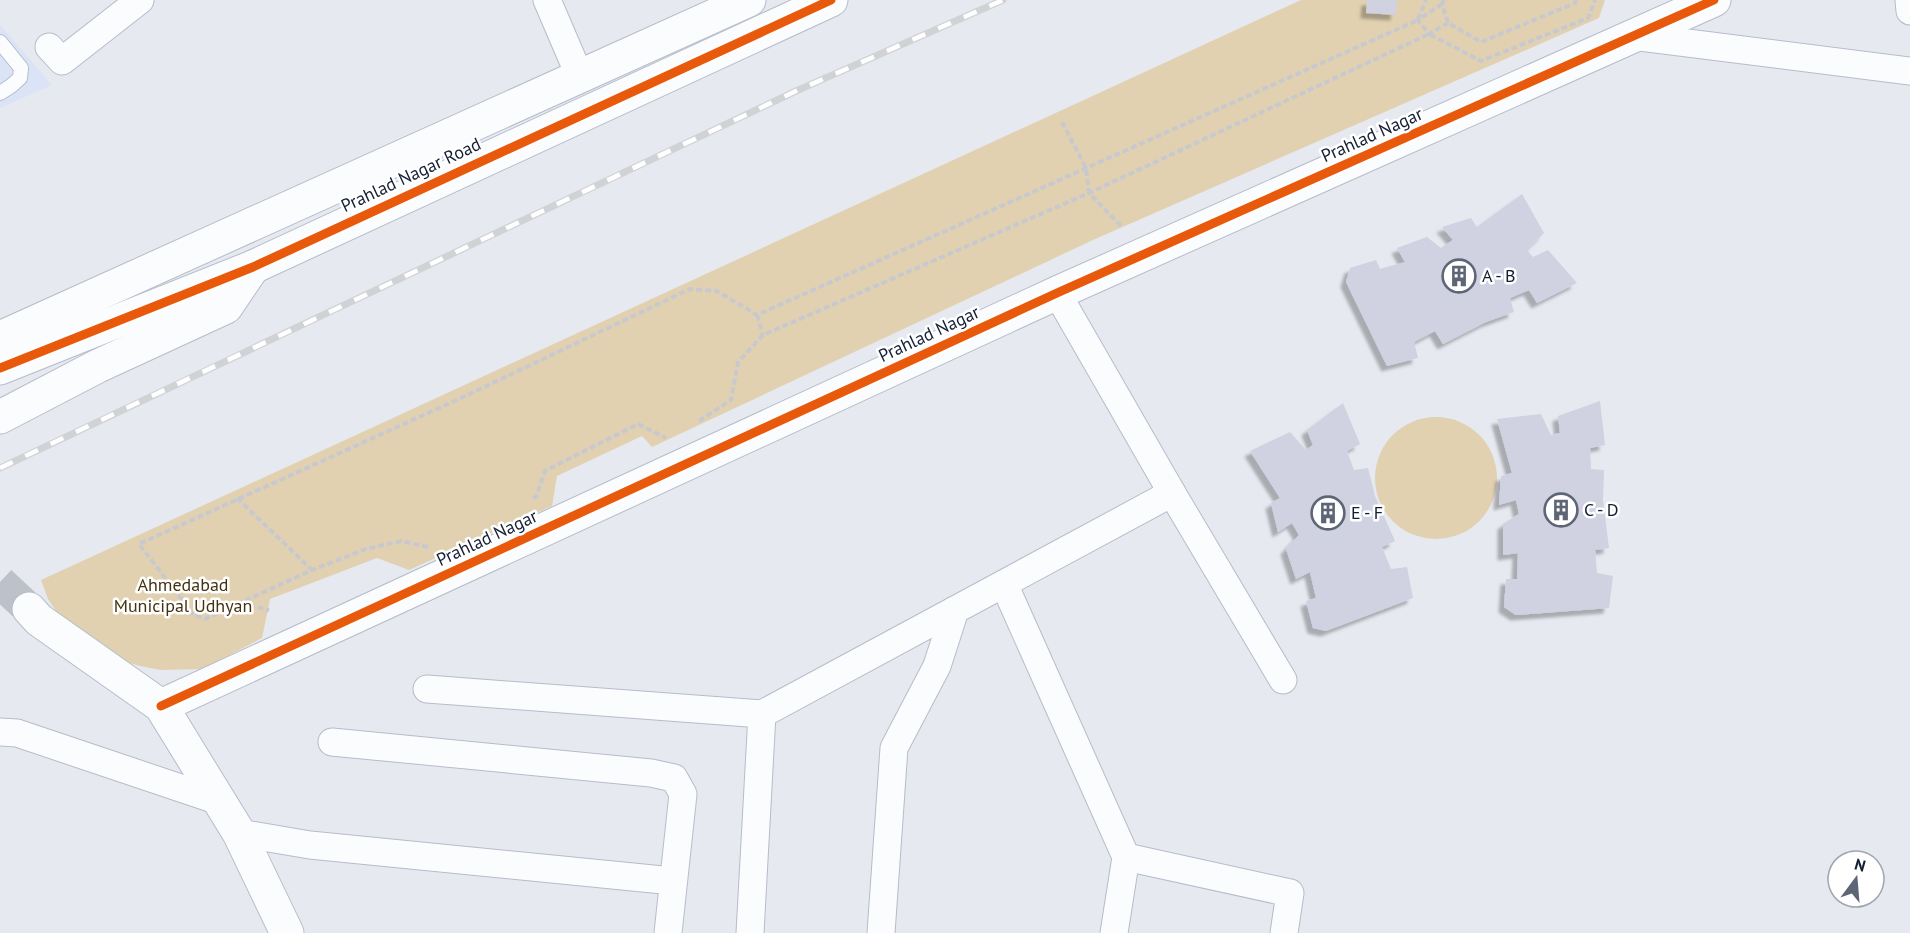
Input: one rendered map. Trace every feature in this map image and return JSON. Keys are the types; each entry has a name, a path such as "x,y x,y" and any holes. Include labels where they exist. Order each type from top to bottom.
{"street":[{"path":"49,47 62,61 140,0"},
{"path":"547,0 580,77"},
{"name":"Prahlad Nagar Road","path":"0,338 749,0"},
{"name":"Prahlad Nagar Road","path":"0,368 253,267 831,0"},
{"name":"Prahlad Nagar","path":"161,706 1057,293 1714,0"},
{"path":"1909,0 1910,11"},
{"path":"1632,36 1910,71"},
{"path":"0,417 98,366 226,307 253,267"},
{"path":"1057,293 1283,680"},
{"path":"427,688 762,714 1172,493"},
{"path":"1004,584 1126,857 1114,933"},
{"path":"29,609 39,620 161,706 239,832 287,933"},
{"path":"881,933 894,748 937,666 955,610"},
{"path":"750,933 762,714"},
{"path":"0,732 17,733 219,801"},
{"path":"332,742 651,772 674,778 684,794 668,933"},
{"path":"239,832 310,845 673,881"},
{"path":"1126,857 1290,893 1284,933"}],"lane":[{"path":"0,42 21,68 20,78 0,93"}],"path":[{"path":"1418,20 1426,0"},
{"path":"757,315 1418,20 1443,2 1448,23 1481,42 1575,3 1576,0"},
{"path":"1418,20 1429,34 1481,61 1588,18 1595,0"},
{"path":"691,425 731,400 738,362 763,335 1089,193 1429,34 1448,23"},
{"path":"1062,122 1086,168 1089,193 1122,227"},
{"path":"437,543 427,548 401,541 366,549 312,570 205,619 193,614 139,544 459,399 690,289 717,291 757,315 763,335"},
{"path":"526,501 536,497 545,471 638,424 665,438 674,434"},
{"path":"237,498 312,570"},
{"path":"240,603 269,610"}],"shaded area":[{"path":"0,25 52,85 0,108"}],"green space":[{"name":"Ahmedabad Municipal Udhyan","path":"1301,0 1605,0 1599,18 1093,240 652,447 642,436 557,476 552,506 409,570 377,558 270,599 262,638 203,669 161,670 113,658 59,616 48,599 41,580"},
{"path":"1436,417 1459,422 1470,427 1479,435 1487,444 1492,455 1497,478 1492,501 1487,512 1479,521 1470,529 1459,534 1436,539 1413,534 1402,529 1393,521 1385,512 1380,501 1375,478 1380,455 1385,444 1393,435 1402,427 1413,422"}],"building":[{"path":"1367,0 1397,0 1396,15 1366,13"},
{"name":"A - B","path":"1522,194 1544,233 1527,250 1533,257 1548,250 1577,283 1537,303 1529,290 1510,298 1514,312 1486,322 1443,344 1435,331 1414,342 1418,358 1387,366 1346,282 1350,268 1376,260 1380,269 1405,262 1397,248 1427,237 1441,248 1453,240 1442,227 1471,218 1477,227"},
{"name":"C - D","path":"1600,401 1605,445 1590,448 1591,469 1604,470 1603,500 1609,548 1595,550 1597,573 1613,576 1609,608 1516,615 1504,607 1506,579 1517,579 1518,553 1503,555 1503,524 1519,514 1516,500 1499,505 1501,476 1512,473 1497,419 1541,414 1551,435 1560,433 1558,416"},
{"name":"E - F","path":"1343,403 1360,444 1347,451 1354,470 1368,468 1375,496 1395,541 1382,547 1391,569 1407,567 1413,598 1326,631 1313,628 1306,601 1316,598 1310,572 1296,579 1286,549 1299,535 1292,523 1278,532 1271,503 1280,498 1250,451 1290,432 1306,450 1313,445 1307,430"}],"tunnel":[{"path":"0,582 29,609"}],"railway":[{"path":"0,468 796,91 1003,0"}],"cycle path":[{"path":"0,368 253,267 831,0"},
{"path":"161,706 1057,293 1714,0"}],"place":[{"name":"A - B","path":"1459,276"},
{"name":"C - D","path":"1561,510"},
{"name":"E - F","path":"1328,513"}]}
